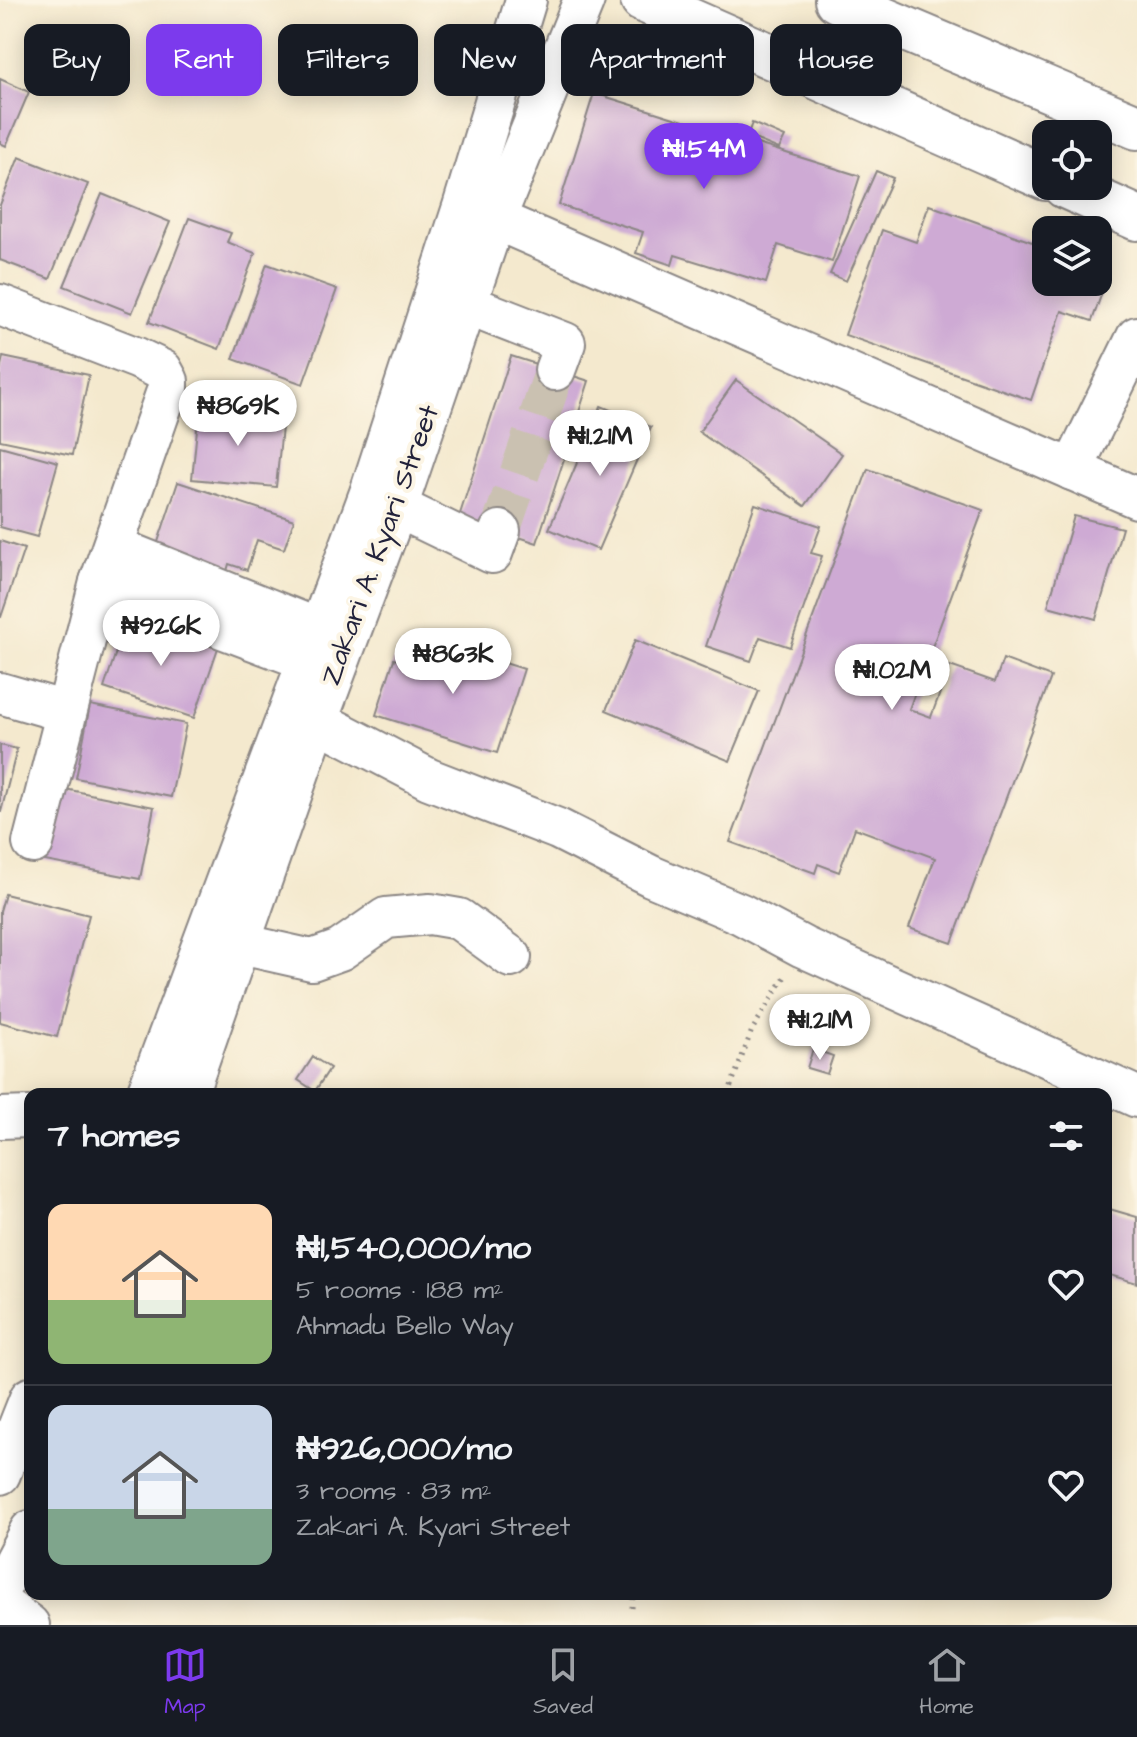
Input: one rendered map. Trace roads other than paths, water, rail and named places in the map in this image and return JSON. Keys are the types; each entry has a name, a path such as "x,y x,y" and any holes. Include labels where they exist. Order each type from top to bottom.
{"main road":[{"path":"643,0 1032,172"},
{"path":"837,0 1137,127"},
{"path":"1096,200 1137,218"}],"street":[{"name":"Zakari A. Kyari Street","path":"303,714 312,645 370,493 526,0"},
{"name":"Zakari A. Kyari Street","path":"150,1088 222,940 303,714 397,507 495,219 584,0"},
{"path":"495,219 1137,498"},
{"path":"465,304 565,343 555,370"},
{"path":"0,305 137,358 162,370 168,381 107,564 33,843"},
{"path":"1072,470 1137,337"},
{"path":"397,507 492,553 500,531"},
{"path":"107,564 312,645"},
{"path":"0,693 66,712"},
{"path":"303,714 429,779 558,829 651,876 741,914 803,947 1137,1097"},
{"path":"222,940 312,960 340,950 386,918 430,914 459,919 511,957"},
{"name":"Zakari A. Kyari Street","path":"188,1088 222,940"},
{"path":"0,1118 24,1117"},
{"path":"0,1474 24,1413"},
{"path":"0,1588 24,1542"},
{"path":"0,1604 29,1625"}],"tunnel":[{"path":"500,531 555,370"}]}
